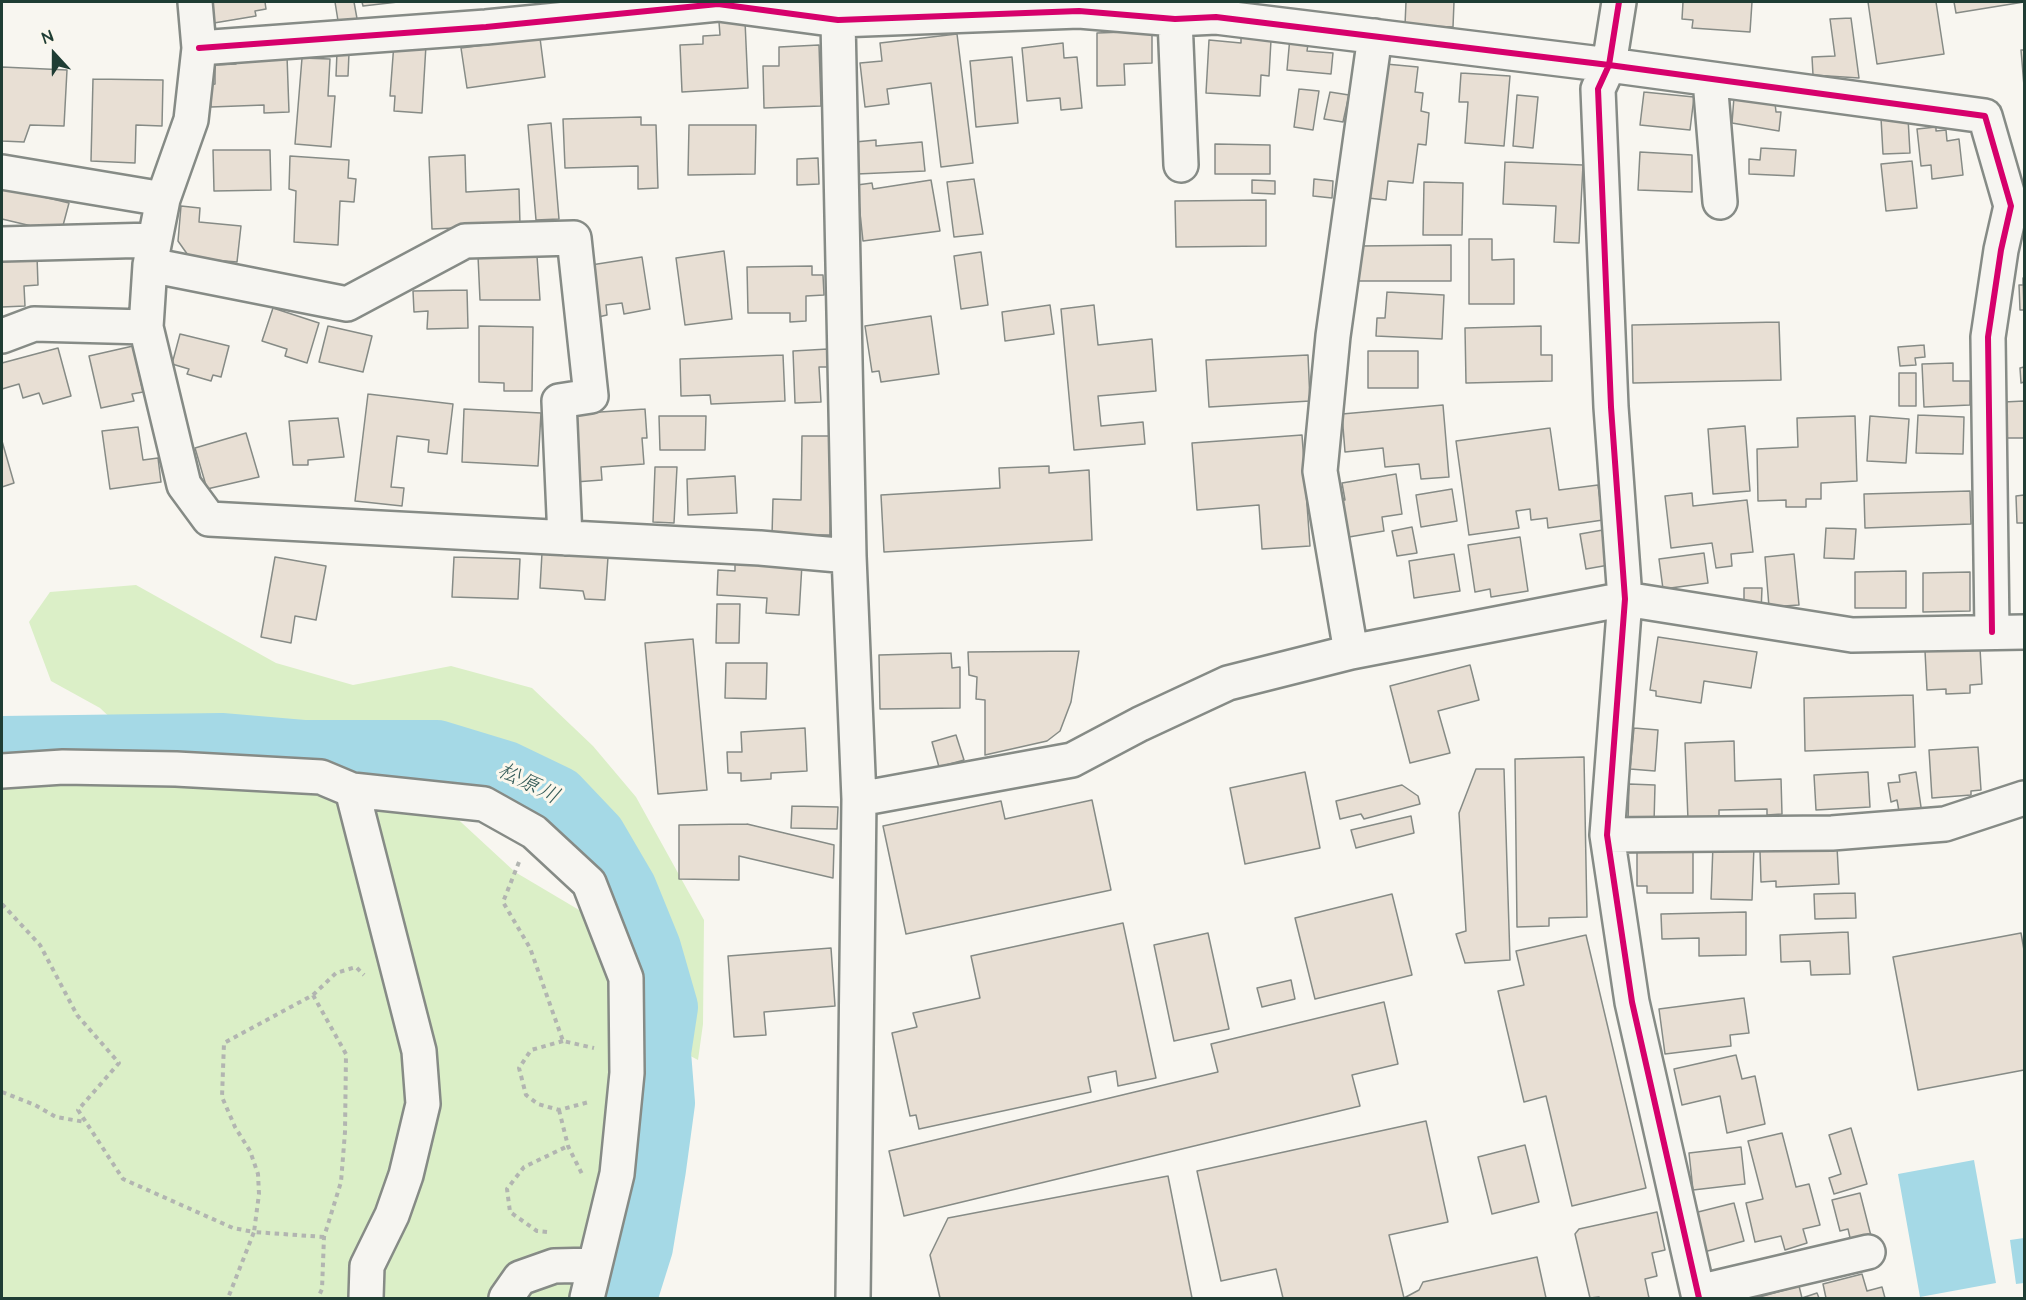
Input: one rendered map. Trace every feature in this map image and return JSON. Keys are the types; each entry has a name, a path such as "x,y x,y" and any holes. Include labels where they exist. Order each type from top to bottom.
{"street":[{"path":"195,2 199,48 191,120 163,200 152,253 146,327 183,485 209,519 760,548 849,556"},
{"path":"1619,2 1609,65 1598,89 1611,407 1625,599 1607,835 1632,1002 1698,1295 1868,1252"},
{"path":"199,48 486,27 718,4 834,11 1079,6 1175,19 1216,9 1375,36 1985,116 2011,206 2013,252 1988,337 1992,632"},
{"path":"834,11 849,556 859,799 854,1299"},
{"path":"1175,19 1181,165"},
{"path":"1351,652 1320,471 1333,336 1375,36"},
{"path":"1710,80 1720,202"},
{"path":"2,172 163,200"},
{"path":"347,304 465,241 574,238 591,396 560,401 565,538"},
{"path":"2,244 152,253 347,304 377,317"},
{"path":"2,336 34,324 146,327"},
{"path":"859,799 1072,760 1140,724 1228,683 1351,652 1625,599 1852,635 2025,632"},
{"path":"2,771 75,767 176,769 321,777 352,790 484,804 534,832 589,883 626,978 627,1073 617,1174 586,1299"},
{"path":"352,790 419,1051 423,1104 406,1175 392,1215 367,1266 366,1299"},
{"path":"1607,835 1832,833 1945,824 2025,798"},
{"path":"506,1299 520,1278 554,1266 595,1264"}],"path":[{"path":"534,832 514,872 503,902 530,948 563,1041"},
{"path":"2,904 40,945 77,1015 119,1063 78,1110 123,1179 233,1228 254,1232 324,1237"},
{"path":"228,1299 254,1232 259,1194 258,1173 250,1151 222,1097 224,1042 313,995 336,973 356,967 366,977"},
{"path":"313,995 346,1054 345,1132 341,1182 324,1237 322,1289 318,1299"},
{"path":"595,1097 587,1104 560,1110 538,1104 525,1095 519,1068 531,1050 563,1041 595,1048 598,1056"},
{"path":"2,1092 35,1105 56,1117 85,1122"},
{"path":"560,1110 568,1146 579,1164 585,1182"},
{"path":"556,1234 537,1231 510,1212 507,1190 524,1167 568,1146"}],"green space":[{"path":"136,585 276,663 353,685 451,666 532,688 593,746 636,797 704,920 703,1024 698,1060 662,1041 627,889 427,760 408,796 436,799 515,872 596,920 646,1018 611,1271 602,1298 2,1298 2,773 163,768 100,708 51,681 29,622 50,592"}],"water":[{"path":"1974,1160 1996,1283 1920,1297 1898,1174"},
{"path":"2024,1238 2024,1283 2016,1284 2010,1240"}],"building":[{"path":"210,2 265,2 266,9 255,11 256,16 214,23"},
{"path":"335,2 354,2 358,24 339,27"},
{"path":"362,2 398,2 363,6"},
{"path":"1406,2 1454,2 1453,27 1405,25"},
{"path":"1683,2 1752,2 1750,32 1692,28 1693,20 1682,19"},
{"path":"1868,2 1936,2 1944,54 1877,64"},
{"path":"1954,2 2024,2 1956,13"},
{"path":"1851,18 1859,78 1813,75 1812,57 1835,56 1830,19"},
{"path":"745,21 748,88 682,92 680,45 703,44 703,36 720,35 719,22"},
{"path":"1241,30 1259,32 1259,40 1271,40 1269,76 1261,75 1260,96 1206,93 1209,40 1241,43"},
{"path":"1152,31 1152,63 1124,64 1125,85 1097,86 1097,33"},
{"path":"957,34 973,163 941,167 931,83 887,89 889,104 865,107 860,63 882,61 880,43"},
{"path":"1290,37 1309,38 1307,51 1333,53 1331,74 1287,70"},
{"path":"540,38 545,77 467,88 461,48"},
{"path":"394,43 426,45 422,113 394,111 395,96 390,96"},
{"path":"1063,43 1064,58 1077,57 1082,108 1061,110 1060,98 1027,101 1022,48"},
{"path":"819,45 821,106 764,108 763,66 779,66 779,47"},
{"path":"2021,50 2024,50 2024,86"},
{"path":"337,52 349,53 348,76 336,76"},
{"path":"287,56 289,112 264,113 264,105 211,107 210,85 215,84 215,65 236,64 236,57"},
{"path":"1012,57 1018,123 976,127 970,61"},
{"path":"302,58 330,59 328,96 335,96 331,147 295,144"},
{"path":"1375,63 1418,67 1415,92 1423,93 1421,111 1429,113 1426,145 1418,144 1413,183 1388,181 1386,200 1359,197"},
{"path":"2,67 67,70 64,126 30,125 24,142 2,141"},
{"path":"1461,73 1510,76 1504,146 1465,143 1468,102 1459,102"},
{"path":"93,79 163,80 162,126 136,125 135,163 91,161"},
{"path":"1299,89 1319,91 1313,130 1294,127"},
{"path":"1330,92 1349,95 1343,122 1324,119"},
{"path":"1644,92 1694,97 1690,130 1640,125"},
{"path":"1517,95 1538,97 1533,148 1513,146"},
{"path":"1734,97 1775,103 1776,112 1781,112 1779,131 1732,123"},
{"path":"641,117 641,125 656,125 658,188 638,189 638,166 565,168 563,119"},
{"path":"1881,118 1908,118 1910,153 1883,154"},
{"path":"551,123 559,219 536,220 528,125"},
{"path":"689,125 756,125 755,174 688,175"},
{"path":"1936,127 1936,131 1946,130 1947,141 1959,139 1963,175 1932,179 1931,165 1921,166 1917,129"},
{"path":"876,140 876,146 922,142 925,171 857,174 855,142"},
{"path":"1215,144 1270,145 1270,174 1215,174"},
{"path":"1761,148 1796,150 1794,176 1749,174 1749,159 1760,160"},
{"path":"213,150 270,150 271,190 214,191"},
{"path":"1640,152 1692,155 1692,192 1638,190"},
{"path":"465,155 466,192 519,189 520,225 432,229 429,157"},
{"path":"290,156 349,160 348,178 356,179 354,202 340,201 338,245 294,242 296,191 289,189"},
{"path":"818,158 819,184 797,185 797,159"},
{"path":"1912,161 1917,208 1886,211 1881,164"},
{"path":"1505,162 1583,165 1579,243 1554,242 1556,206 1503,204"},
{"path":"974,179 983,234 954,237 947,182"},
{"path":"1314,179 1333,181 1332,198 1313,196"},
{"path":"931,180 940,231 863,241 857,185 872,183 873,189"},
{"path":"1252,180 1275,181 1275,194 1252,193"},
{"path":"1424,182 1463,183 1462,235 1423,235"},
{"path":"2,187 69,203 61,233 2,219"},
{"path":"1266,200 1266,246 1176,247 1175,201"},
{"path":"181,206 200,208 199,222 241,226 237,262 190,258 178,241"},
{"path":"1469,239 1492,239 1492,260 1514,259 1514,304 1469,304"},
{"path":"1451,245 1451,281 1359,281 1359,246"},
{"path":"724,251 732,319 685,325 676,258"},
{"path":"981,252 988,305 961,309 954,256"},
{"path":"37,256 38,285 24,286 25,306 2,307 2,258"},
{"path":"478,256 537,256 540,300 480,300"},
{"path":"642,257 650,309 624,314 622,303 606,305 607,315 594,318 591,265"},
{"path":"812,266 812,275 823,275 824,295 806,296 806,321 790,322 790,313 748,313 747,267"},
{"path":"2023,278 2024,310 2020,310 2019,285 2023,285"},
{"path":"467,290 468,328 427,329 428,311 414,312 413,291"},
{"path":"1387,292 1444,295 1442,339 1376,336 1377,318 1385,318"},
{"path":"1050,305 1054,334 1005,341 1002,312"},
{"path":"1094,305 1098,345 1152,339 1156,391 1098,396 1101,426 1143,422 1145,444 1074,450 1061,309"},
{"path":"273,308 319,323 307,363 285,356 287,349 262,341"},
{"path":"931,316 939,374 881,382 879,371 872,372 865,326"},
{"path":"1779,322 1781,380 1633,383 1632,325"},
{"path":"328,326 372,336 363,372 319,362"},
{"path":"479,326 533,327 532,391 504,391 504,383 479,382"},
{"path":"1541,326 1541,355 1552,355 1552,381 1466,383 1465,328"},
{"path":"180,334 229,346 221,377 213,375 211,381 187,374 189,369 172,364"},
{"path":"1924,345 1925,357 1915,358 1916,365 1900,366 1898,347"},
{"path":"133,346 143,392 132,394 134,401 101,408 89,356"},
{"path":"58,348 71,396 43,404 39,393 23,398 19,384 2,389 2,363"},
{"path":"828,349 829,367 819,367 821,402 795,403 793,351"},
{"path":"1368,351 1418,351 1418,388 1368,388"},
{"path":"783,355 785,401 711,404 710,395 681,396 680,359"},
{"path":"1308,355 1310,401 1209,407 1206,360"},
{"path":"1953,363 1953,381 1970,381 1970,405 1924,407 1922,364"},
{"path":"2024,367 2024,382 2021,383 2020,368"},
{"path":"1899,373 1916,373 1916,406 1899,406"},
{"path":"368,394 453,404 447,454 428,452 429,440 397,436 391,487 404,488 402,506 355,501"},
{"path":"2024,401 2024,438 2006,438 2004,402"},
{"path":"1443,405 1449,477 1421,479 1419,464 1385,467 1383,448 1345,452 1342,414"},
{"path":"464,409 541,413 538,466 462,462"},
{"path":"645,409 647,438 642,438 644,464 601,467 602,480 575,482 570,414"},
{"path":"1918,415 1964,417 1963,454 1916,453"},
{"path":"659,416 706,416 705,450 660,450"},
{"path":"1855,416 1857,481 1821,483 1821,499 1806,499 1806,507 1786,507 1786,500 1758,501 1757,449 1798,447 1797,418"},
{"path":"1870,416 1909,419 1906,463 1867,461"},
{"path":"338,418 344,457 308,460 308,465 293,465 289,421"},
{"path":"1745,426 1750,491 1713,494 1708,429"},
{"path":"138,427 143,460 158,458 161,482 110,489 102,431"},
{"path":"1550,428 1559,490 1598,485 1603,520 1548,528 1547,518 1531,520 1530,509 1516,511 1519,528 1469,535 1456,441"},
{"path":"246,433 259,477 207,489 195,448"},
{"path":"1302,435 1310,546 1262,549 1259,505 1197,510 1192,443"},
{"path":"802,436 832,436 830,535 772,535 773,499 801,500"},
{"path":"2,441 14,483 2,487"},
{"path":"1049,466 1049,473 1089,470 1092,540 884,552 881,495 1000,488 999,468"},
{"path":"655,467 677,467 674,523 653,522"},
{"path":"1396,474 1402,514 1382,517 1384,531 1349,537 1347,528 1340,529 1336,501 1345,500 1342,483"},
{"path":"735,476 737,513 688,515 687,479"},
{"path":"1452,489 1457,521 1421,527 1416,495"},
{"path":"1970,491 1971,524 1865,528 1864,494"},
{"path":"1692,493 1693,506 1747,500 1753,552 1731,554 1732,566 1716,568 1712,543 1671,548 1665,496"},
{"path":"2024,495 2024,523 2017,523 2016,496"},
{"path":"1412,527 1417,553 1397,556 1392,531"},
{"path":"1826,528 1856,529 1854,559 1824,558"},
{"path":"1603,530 1609,565 1586,569 1580,534"},
{"path":"1520,537 1528,591 1491,597 1490,589 1475,592 1468,545"},
{"path":"542,553 608,557 605,600 585,599 583,591 540,588"},
{"path":"1704,553 1708,583 1663,589 1659,559"},
{"path":"1454,554 1460,591 1414,598 1409,561"},
{"path":"1794,554 1799,605 1769,607 1765,557"},
{"path":"275,557 326,566 316,620 295,616 291,643 261,637"},
{"path":"454,557 520,559 518,599 452,597"},
{"path":"735,561 802,564 799,615 766,613 767,598 717,595 718,570 735,571"},
{"path":"1906,571 1906,608 1855,608 1855,572"},
{"path":"1970,572 1970,611 1923,612 1923,573"},
{"path":"1744,588 1762,588 1761,612 1744,613"},
{"path":"717,604 740,604 739,643 716,643"},
{"path":"1658,637 1757,652 1751,688 1704,681 1701,703 1656,696 1656,691 1650,690"},
{"path":"693,639 707,790 658,794 645,643"},
{"path":"1980,648 1982,684 1970,685 1970,693 1946,694 1946,689 1927,690 1925,651"},
{"path":"1079,651 1071,702 1060,731 1047,741 985,755 985,700 976,699 977,677 969,675 968,652"},
{"path":"951,653 952,668 960,667 960,708 880,709 879,655"},
{"path":"726,663 767,663 766,699 725,698"},
{"path":"1470,665 1479,700 1438,711 1450,753 1410,763 1390,686"},
{"path":"1913,695 1915,747 1805,751 1804,698"},
{"path":"805,728 807,771 771,773 771,779 741,781 741,773 728,773 727,752 742,752 741,732"},
{"path":"1634,728 1658,730 1655,771 1630,769"},
{"path":"956,735 964,760 939,767 932,742"},
{"path":"1734,741 1735,781 1781,779 1782,814 1767,815 1767,809 1719,810 1719,819 1688,820 1685,743"},
{"path":"1978,747 1981,790 1971,791 1971,795 1932,798 1929,750"},
{"path":"1584,757 1587,917 1549,918 1549,926 1517,927 1515,759"},
{"path":"1476,769 1504,769 1510,960 1465,963 1456,934 1466,931 1459,813"},
{"path":"1305,772 1320,848 1245,864 1230,788"},
{"path":"1868,772 1870,807 1816,810 1814,775"},
{"path":"1916,772 1922,814 1900,817 1897,800 1891,802 1888,783 1900,782 1899,775"},
{"path":"1629,784 1655,785 1654,823 1628,822"},
{"path":"1402,785 1418,796 1420,804 1364,819 1361,814 1340,819 1336,801"},
{"path":"1092,800 1111,890 906,934 883,826 1001,801 1005,819"},
{"path":"792,806 838,807 837,829 791,828"},
{"path":"1411,816 1414,833 1356,848 1351,830"},
{"path":"747,824 834,845 833,878 739,856 739,880 679,879 679,825"},
{"path":"1713,845 1754,846 1752,900 1711,899"},
{"path":"1837,847 1839,884 1776,887 1776,881 1761,882 1760,851"},
{"path":"1637,851 1693,851 1693,893 1647,893 1647,886 1637,886"},
{"path":"1855,893 1856,918 1815,919 1814,894"},
{"path":"1392,894 1412,975 1315,999 1295,918"},
{"path":"1746,912 1746,955 1699,956 1699,938 1662,939 1661,914"},
{"path":"1123,923 1156,1078 1118,1086 1116,1071 1088,1077 1091,1092 919,1129 916,1115 910,1116 892,1033 917,1027 913,1013 980,998 971,956"},
{"path":"1848,932 1850,974 1811,975 1810,961 1781,962 1780,935"},
{"path":"1208,933 1229,1029 1174,1041 1154,945"},
{"path":"2021,933 2024,950 2024,1070 1918,1090 1893,957"},
{"path":"1586,935 1646,1188 1572,1206 1546,1096 1524,1102 1498,991 1524,985 1516,951"},
{"path":"831,948 835,1006 764,1012 766,1035 734,1037 728,956"},
{"path":"1291,980 1295,999 1262,1007 1257,988"},
{"path":"1744,998 1749,1033 1730,1035 1731,1046 1665,1054 1659,1009"},
{"path":"1384,1002 1398,1064 1352,1075 1360,1106 904,1216 889,1151 1218,1072 1211,1044"},
{"path":"1736,1055 1742,1079 1755,1076 1765,1124 1727,1133 1720,1096 1682,1105 1674,1069"},
{"path":"1426,1121 1448,1222 1389,1235 1404,1298 1283,1298 1276,1269 1221,1281 1197,1171"},
{"path":"1851,1128 1867,1184 1834,1194 1829,1178 1841,1174 1829,1135"},
{"path":"1782,1133 1796,1187 1809,1184 1820,1225 1803,1229 1807,1243 1785,1250 1781,1236 1755,1242 1746,1203 1763,1199 1748,1141"},
{"path":"1525,1145 1539,1202 1492,1214 1478,1157"},
{"path":"1741,1147 1745,1184 1693,1190 1689,1153"},
{"path":"1168,1176 1192,1298 940,1298 930,1255 948,1218"},
{"path":"1860,1193 1871,1236 1851,1242 1848,1229 1840,1231 1832,1200"},
{"path":"1734,1203 1744,1241 1704,1252 1694,1213"},
{"path":"1657,1212 1665,1250 1652,1253 1657,1276 1645,1279 1649,1298 1590,1298 1575,1234 1579,1229"},
{"path":"1537,1257 1546,1298 1404,1298 1419,1290 1423,1282"},
{"path":"1862,1274 1867,1291 1882,1287 1885,1298 1826,1298 1823,1284"},
{"path":"1799,1286 1802,1298 1756,1298"},
{"path":"1817,1293 1819,1298 1802,1298"}],"waterway":[{"name":"松原川","path":"2,746 221,743 303,750 437,750 506,771 558,796 596,836 627,889 651,948 668,1007 661,1053 665,1103 656,1169 643,1247 627,1298"}],"cycle path":[{"path":"1619,2 1609,65 1598,89 1611,407 1625,599 1607,835 1632,1002 1699,1298"},
{"path":"199,48 486,27 718,4 838,20 1079,11 1175,19 1216,17 1609,65 1985,116 2011,206 2001,250 1988,337 1992,632"}]}
